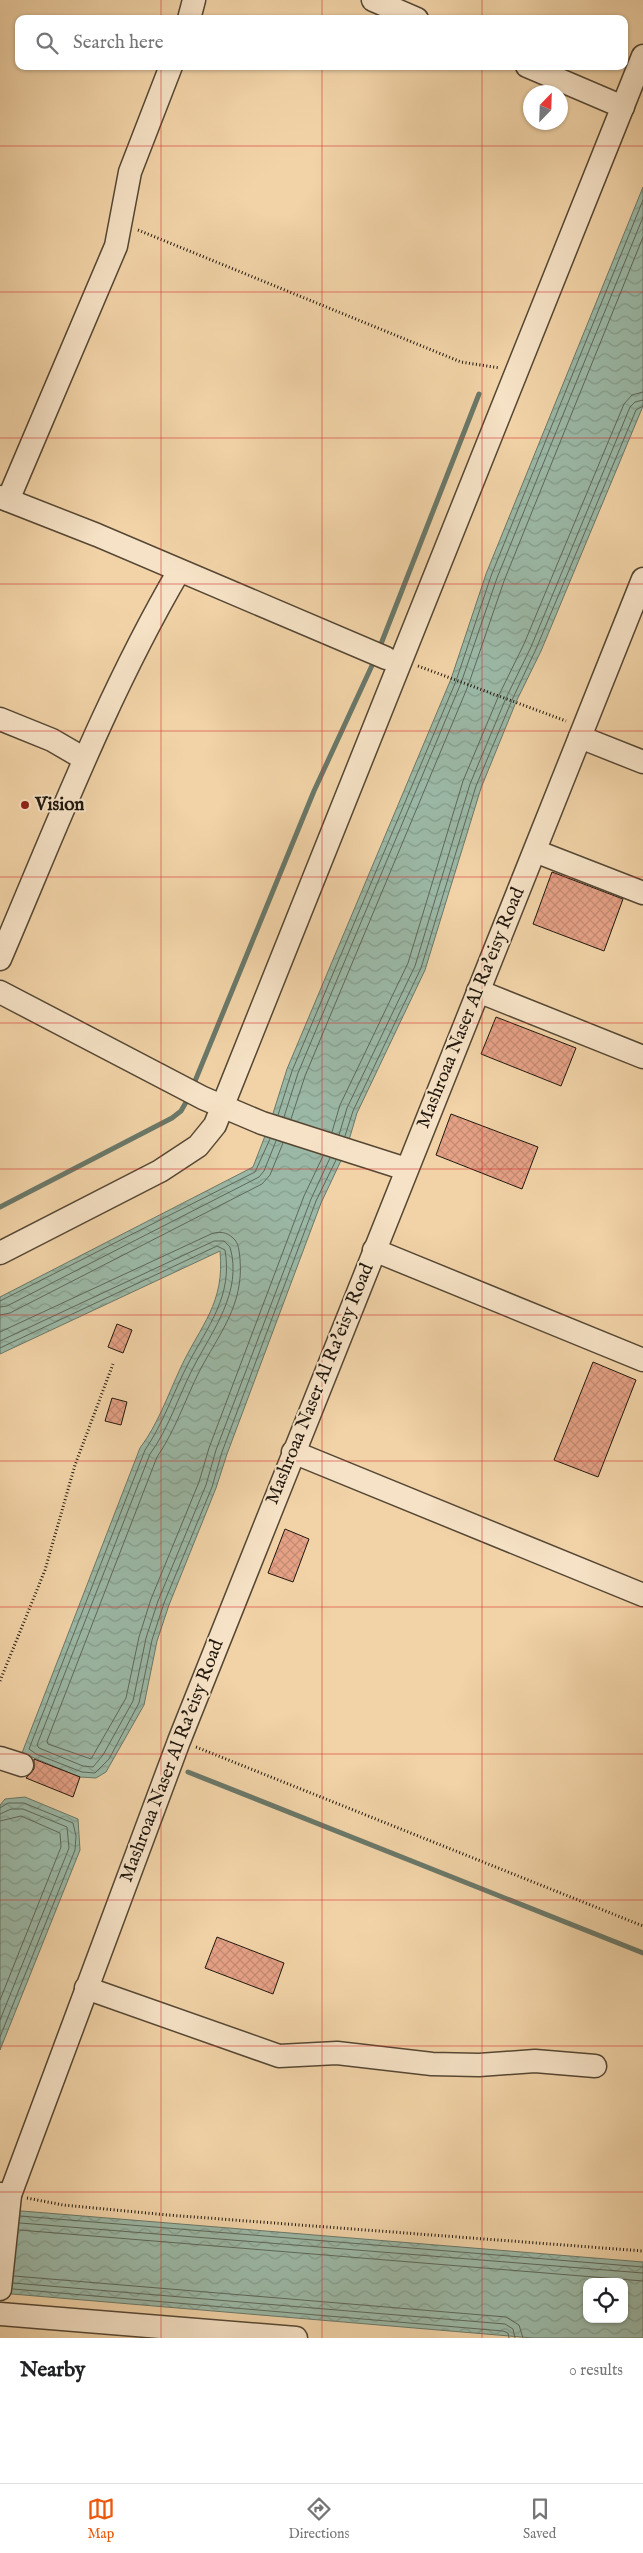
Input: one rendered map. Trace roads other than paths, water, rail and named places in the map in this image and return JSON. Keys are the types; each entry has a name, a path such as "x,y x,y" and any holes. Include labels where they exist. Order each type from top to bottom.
{"street":[{"path":"189,15 194,0"},
{"path":"373,0 408,15"},
{"path":"0,1253 173,1162 208,1135 224,1106 643,56"},
{"path":"169,70 130,172 116,246 4,498 377,654"},
{"path":"537,70 622,107"},
{"path":"0,959 70,794 83,758 179,571"},
{"name":"Mashroaa Naser Al Ra'eisy Road","path":"0,2289 6,2198 179,1741 643,579"},
{"path":"0,719 52,740 83,758"},
{"path":"582,732 643,762"},
{"path":"535,850 643,893"},
{"path":"478,991 643,1057"},
{"path":"0,992 203,1098 262,1123 406,1169"},
{"path":"374,1250 643,1360"},
{"path":"293,1452 643,1595"},
{"path":"0,1758 22,1766"},
{"path":"86,1988 279,2056 337,2053 432,2064 479,2065 535,2061 595,2066"},
{"path":"0,2314 296,2338"}],"water":[{"path":"643,187 643,406 541,651 516,702 481,788 425,970 357,1113 346,1150 321,1203 216,1488 169,1605 157,1641 144,1705 106,1772 96,1778 80,1777 22,1753 140,1448 157,1419 188,1353 210,1313 219,1285 221,1269 220,1251 0,1354 0,1297 253,1167 270,1123 287,1069 451,679 486,574"},
{"path":"25,1797 78,1819 80,1850 0,2050 0,1805 5,1799"},
{"path":"22,2211 643,2262 643,2338 533,2338 0,2293 0,2212"}],"waterway":[{"path":"379,649 479,394"},
{"path":"193,1086 314,791 375,659"},
{"path":"0,1207 172,1118 181,1111 189,1097"},
{"path":"188,1772 643,1953"}],"place":[{"name":"Vision","path":"25,805"}]}
